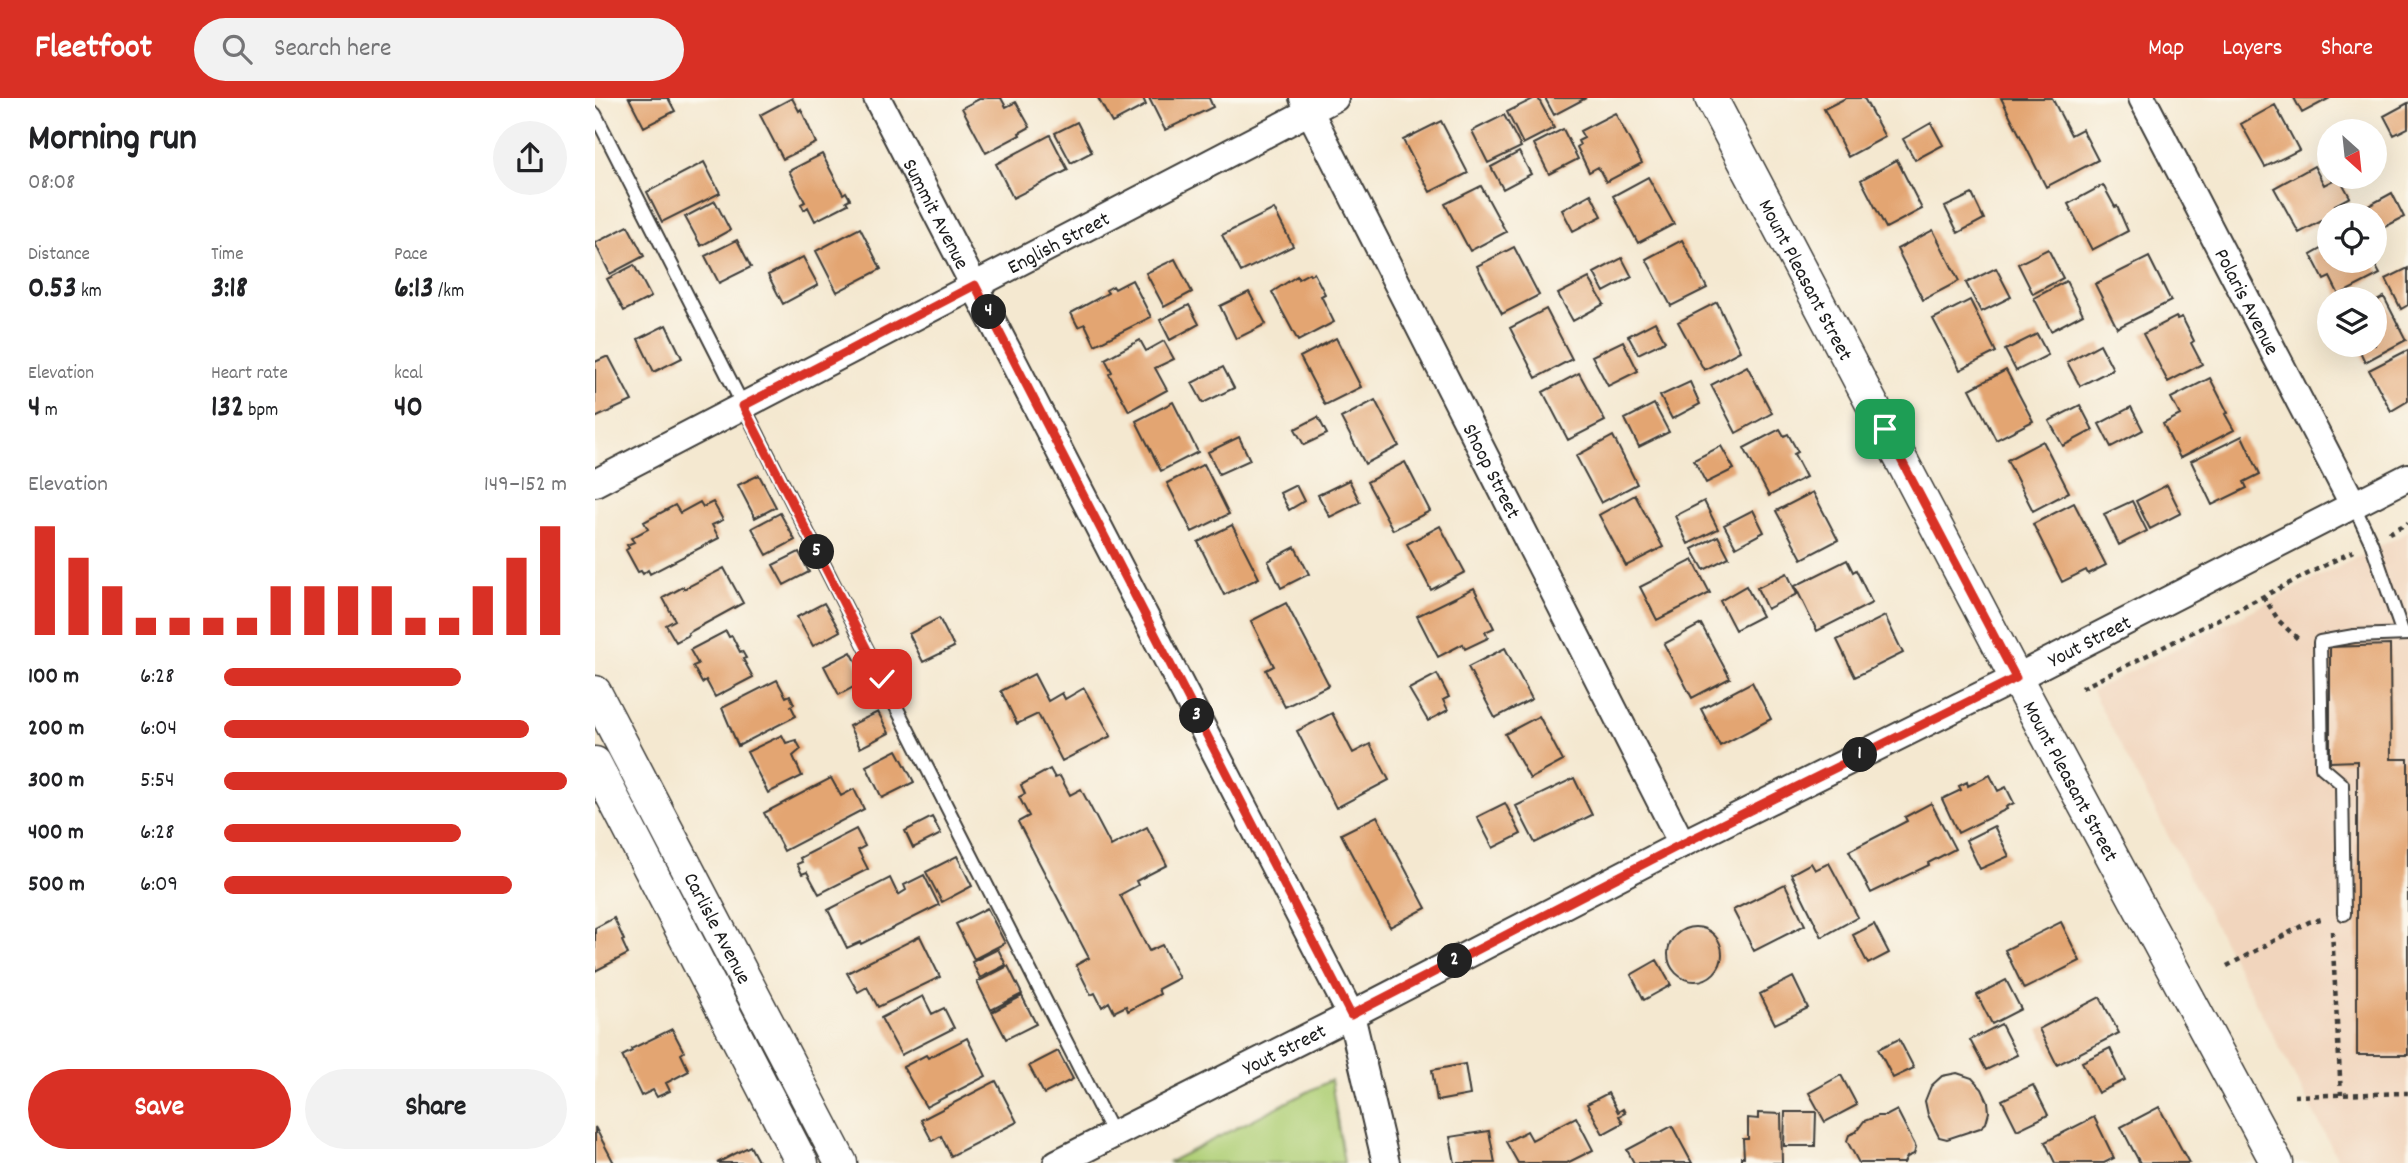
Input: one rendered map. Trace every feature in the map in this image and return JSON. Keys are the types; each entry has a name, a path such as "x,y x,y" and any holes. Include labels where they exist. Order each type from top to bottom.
{"street":[{"name":"Summit Avenue","path":"877,98 1351,1015 1386,1163"},
{"name":"English Street","path":"595,483 975,285 1306,104 1335,98"},
{"name":"Mount Pleasant Street","path":"1711,98 2016,678 2277,1163"},
{"name":"Polaris Avenue","path":"2142,98 2354,506"},
{"name":"Shoop Street","path":"1306,104 1682,844"},
{"name":"Yout Street","path":"1057,1163 2408,477"},
{"name":"Carlisle Avenue","path":"595,692 841,1163"},
{"name":"Carlisle Avenue","path":"595,763 802,1163"}],"lane":[{"path":"595,114 1113,1134"},
{"path":"2338,915 2342,784 2322,767 2320,642 2354,636 2406,634 2371,542 2354,506"}],"path":[{"path":"2082,688 2408,523"},
{"path":"2263,596 2279,621 2298,639 2320,642"},
{"path":"2227,966 2309,922 2338,915 2341,1095"},
{"path":"2294,1096 2408,1093"}],"shaded area":[{"path":"2408,532 2408,1163 2340,1163 2092,691"}],"green space":[{"path":"1331,1080 1344,1163 1167,1163"}],"building":[{"path":"629,98 668,98 675,111 644,127"},
{"path":"792,98 799,111 801,109 816,143 783,159 760,115"},
{"path":"981,98 1001,98 1006,107 1016,102 1030,127 986,153 962,108"},
{"path":"1098,98 1143,98 1146,105 1112,123"},
{"path":"1149,98 1209,98 1213,107 1165,130"},
{"path":"1538,98 1554,128 1523,144 1507,112"},
{"path":"1545,98 1586,98 1554,115"},
{"path":"1846,98 1864,98 1885,137 1848,157 1824,109"},
{"path":"2001,98 2052,98 2071,135 2082,129 2098,160 2046,187"},
{"path":"2294,98 2330,98 2302,113"},
{"path":"2408,103 2408,128 2394,135 2384,116"},
{"path":"2275,105 2299,150 2265,167 2241,124"},
{"path":"1615,113 1642,163 1606,182 1598,167 1589,172 1577,147 1580,145 1578,141 1584,138 1580,131"},
{"path":"1504,115 1521,147 1488,163 1472,131"},
{"path":"1441,121 1468,173 1430,192 1403,140"},
{"path":"1077,122 1092,152 1071,163 1055,133"},
{"path":"1931,123 1943,145 1915,160 1903,139"},
{"path":"1563,129 1578,159 1549,174 1534,144"},
{"path":"1050,135 1068,170 1013,198 996,164"},
{"path":"1519,152 1531,174 1503,189 1491,167"},
{"path":"822,154 843,194 846,192 850,199 846,201 848,204 815,221 808,207 804,210 801,204 805,202 789,171"},
{"path":"1897,160 1922,209 1886,228 1861,180"},
{"path":"704,162 720,193 662,222 647,192"},
{"path":"2314,166 2317,172 2317,189 2346,189 2350,197 2339,203 2317,203 2317,224 2299,233 2274,188"},
{"path":"1648,177 1674,224 1638,243 1613,196"},
{"path":"2103,185 2115,207 2117,206 2128,231 2092,250 2068,204"},
{"path":"1481,186 1506,232 1470,251 1445,204"},
{"path":"2392,193 2404,217 2387,226 2387,203 2374,203"},
{"path":"1591,194 1602,216 1573,231 1562,210"},
{"path":"1972,194 1984,219 1958,233 1945,207"},
{"path":"715,201 730,230 701,246 685,217"},
{"path":"1274,209 1293,246 1241,272 1222,235"},
{"path":"628,226 644,256 610,274 595,243"},
{"path":"860,228 881,269 837,292 816,251"},
{"path":"1933,230 1959,281 1923,300 1897,249"},
{"path":"737,240 751,267 719,283 705,256"},
{"path":"1682,240 1707,288 1671,306 1646,259"},
{"path":"1514,247 1539,295 1502,314 1477,266"},
{"path":"2048,249 2063,278 2033,294 2018,264"},
{"path":"2317,252 2317,267 2311,255"},
{"path":"803,257 818,285 783,304 768,275"},
{"path":"2149,257 2171,301 2117,328 2095,284"},
{"path":"1622,258 1632,277 1604,292 1594,273"},
{"path":"1175,259 1192,292 1164,307 1146,273"},
{"path":"634,265 651,297 624,311 607,279"},
{"path":"1996,268 2011,297 1981,312 1966,283"},
{"path":"2408,268 2408,305 2401,309 2386,279"},
{"path":"1314,273 1325,294 1321,296 1334,322 1298,341 1272,292 1297,276 1298,279"},
{"path":"2320,273 2380,274 2355,287 2335,287 2330,277 2324,280"},
{"path":"1589,278 1604,304 1573,321 1558,294"},
{"path":"1132,280 1151,317 1095,345 1085,324 1078,327 1071,313 1108,293 1106,290 1113,286 1115,289"},
{"path":"2066,281 2083,314 2051,331 2034,298"},
{"path":"1249,292 1266,324 1236,339 1220,306"},
{"path":"1970,300 1996,352 1960,370 1933,319"},
{"path":"1717,302 1740,351 1704,370 1678,322"},
{"path":"2387,303 2406,340 2387,350"},
{"path":"1189,305 1199,324 1170,340 1160,320"},
{"path":"1546,309 1572,359 1536,378 1510,328"},
{"path":"2176,317 2182,317 2202,364 2168,382 2143,334"},
{"path":"1655,322 1665,341 1638,354 1628,336"},
{"path":"666,325 682,358 654,372 638,339"},
{"path":"2037,334 2048,355 2016,371 2005,350"},
{"path":"1336,338 1361,387 1325,405 1300,357"},
{"path":"1140,340 1146,351 1164,341 1174,359 1155,368 1167,390 1129,411 1109,374 1112,372 1105,359"},
{"path":"1623,341 1638,371 1608,386 1592,356"},
{"path":"2100,344 2113,369 2080,386 2067,362"},
{"path":"2408,350 2408,401 2391,411 2369,370"},
{"path":"609,357 632,401 595,418 595,362"},
{"path":"1747,366 1772,413 1736,433 1711,385"},
{"path":"1223,367 1234,388 1203,403 1192,383"},
{"path":"2006,370 2033,421 1996,440 1970,389"},
{"path":"1579,373 1605,421 1568,440 1543,392"},
{"path":"2210,378 2234,430 2180,458 2163,424 2180,415 2171,398"},
{"path":"1690,382 1700,404 1672,419 1660,396"},
{"path":"1375,400 1399,446 1365,464 1341,418"},
{"path":"1173,402 1198,452 1161,471 1136,421"},
{"path":"1654,404 1669,432 1639,447 1625,419"},
{"path":"2080,405 2093,430 2063,446 2049,421"},
{"path":"2131,407 2143,430 2111,447 2099,424"},
{"path":"1318,417 1327,434 1304,445 1295,429"},
{"path":"1780,429 1784,436 1788,434 1798,452 1794,454 1806,477 1769,496 1744,448"},
{"path":"1613,436 1637,484 1601,503 1576,456"},
{"path":"2242,436 2260,474 2244,482 2247,488 2212,505 2191,461"},
{"path":"1239,437 1250,460 1219,474 1208,452"},
{"path":"2043,441 2069,492 2033,511 2007,460"},
{"path":"1721,446 1734,469 1706,483 1694,460"},
{"path":"1405,462 1430,511 1393,530 1367,482"},
{"path":"1204,464 1229,514 1192,532 1167,483"},
{"path":"759,475 776,507 755,518 738,485"},
{"path":"1349,480 1360,502 1330,517 1318,495"},
{"path":"1296,485 1304,501 1289,510 1280,493"},
{"path":"2167,485 2181,513 2150,529 2136,501"},
{"path":"1813,492 1838,540 1802,559 1776,511"},
{"path":"1635,495 1663,547 1626,566 1599,515"},
{"path":"1704,501 1718,529 1688,544 1675,516"},
{"path":"2132,501 2147,531 2119,545 2104,514"},
{"path":"700,502 703,507 713,502 723,520 712,525 719,538 650,574 648,570 643,574 638,572 626,550 629,548 627,545 634,542 631,538 648,529 644,522 675,505 680,513"},
{"path":"2074,503 2106,565 2088,574 2086,570 2062,582 2033,524"},
{"path":"1753,510 1764,532 1736,547 1724,525"},
{"path":"780,513 795,540 767,555 752,528"},
{"path":"1232,525 1259,578 1224,595 1198,542"},
{"path":"1440,526 1465,572 1431,590 1407,544"},
{"path":"1718,536 1729,557 1704,570 1692,549"},
{"path":"1295,547 1309,574 1281,588 1268,561"},
{"path":"799,552 809,572 784,585 773,565"},
{"path":"1693,560 1710,593 1657,620 1640,587"},
{"path":"1847,560 1853,572 1856,570 1872,603 1817,631 1795,586"},
{"path":"724,568 743,603 676,642 666,625 675,620 663,598"},
{"path":"1787,573 1797,594 1767,609 1757,588"},
{"path":"1746,586 1762,616 1735,630 1720,601"},
{"path":"1474,588 1494,628 1485,632 1488,638 1465,649 1463,644 1438,657 1417,616"},
{"path":"824,603 840,631 813,646 797,617"},
{"path":"1286,603 1329,685 1285,707 1266,670 1274,666 1251,621"},
{"path":"1885,616 1903,653 1855,677 1837,640"},
{"path":"939,618 954,647 923,662 909,634"},
{"path":"1701,624 1730,678 1692,698 1664,644"},
{"path":"726,631 729,637 732,636 740,652 742,651 746,658 743,659 753,677 715,697 706,680 702,683 693,666 698,664 690,650"},
{"path":"2390,645 2391,759 2408,759 2408,1055 2357,1055 2357,761 2330,762 2330,647"},
{"path":"1505,648 1532,699 1495,718 1468,667"},
{"path":"851,652 866,680 839,695 824,666"},
{"path":"1034,674 1048,701 1062,693 1065,699 1084,688 1111,736 1062,761 1038,714 1017,724 1001,691"},
{"path":"1437,674 1449,697 1443,700 1448,710 1428,721 1409,689"},
{"path":"777,680 786,697 790,695 796,716 738,746 722,708"},
{"path":"1752,682 1771,719 1720,746 1701,709"},
{"path":"878,712 889,733 860,748 849,726"},
{"path":"1332,713 1353,753 1370,744 1389,780 1336,808 1297,731"},
{"path":"1539,716 1563,761 1530,779 1505,734"},
{"path":"782,735 786,743 796,740 801,749 793,756 802,776 768,793 747,752"},
{"path":"897,750 914,782 882,798 866,766"},
{"path":"1050,769 1055,778 1060,776 1070,795 1081,789 1111,846 1147,827 1167,865 1136,881 1138,885 1120,895 1149,951 1162,945 1179,978 1158,989 1160,994 1128,1011 1126,1006 1114,1012 1109,1002 1102,1007 1095,993 1091,995 1076,965 1089,958 1018,822 1029,816 1019,797 1025,794 1021,785"},
{"path":"1990,775 1998,791 2006,787 2014,803 1958,833 1942,799 1961,790 1959,786 1967,782 1968,786"},
{"path":"831,778 841,796 854,789 864,809 784,851 764,813"},
{"path":"1574,778 1592,815 1535,843 1516,806"},
{"path":"1505,803 1521,834 1493,848 1477,817"},
{"path":"1931,803 1955,849 1928,863 1929,865 1871,893 1849,851 1907,821 1905,817"},
{"path":"1377,816 1426,908 1390,927 1341,834"},
{"path":"932,817 941,834 913,848 905,831"},
{"path":"1994,826 2009,856 1980,869 1966,840"},
{"path":"856,829 865,846 858,850 868,869 819,894 807,872 802,874 797,864 802,862 800,858"},
{"path":"957,856 972,886 942,902 926,872"},
{"path":"1811,863 1815,870 1829,863 1858,917 1822,937 1791,874"},
{"path":"924,875 939,905 861,944 860,942 847,948 828,910 890,878 898,895 906,890 904,885"},
{"path":"1785,884 1805,925 1754,951 1733,910"},
{"path":"987,908 1005,943 974,959 956,924"},
{"path":"614,918 628,954 595,971 595,928"},
{"path":"2061,922 2080,961 2024,989 2005,950"},
{"path":"1874,924 1889,953 1868,964 1853,935"},
{"path":"1700,927 1710,931 1718,939 1722,954 1718,969 1710,977 1690,981 1680,977 1672,969 1668,949 1672,939 1680,931"},
{"path":"920,936 940,977 878,1007 867,987 858,992 847,973"},
{"path":"998,949 1006,965 980,978 972,962"},
{"path":"1657,960 1671,985 1644,1000 1631,975"},
{"path":"1008,966 1022,994 991,1010 977,982"},
{"path":"1793,977 1808,1008 1775,1024 1760,994"},
{"path":"2006,980 2021,1009 1992,1024 1977,995"},
{"path":"923,996 932,1014 944,1008 954,1028 901,1055 881,1018"},
{"path":"1022,996 1036,1024 1006,1039 992,1012"},
{"path":"2100,997 2119,1033 2057,1065 2039,1029"},
{"path":"2001,1024 2017,1055 1986,1070 1970,1040"},
{"path":"672,1029 684,1052 681,1054 689,1071 666,1083 670,1091 657,1097 653,1090 641,1096 622,1056"},
{"path":"967,1038 986,1076 926,1107 903,1067 926,1055 928,1058"},
{"path":"1899,1039 1914,1068 1893,1078 1878,1049"},
{"path":"2110,1048 2125,1080 2098,1093 2082,1062"},
{"path":"1058,1051 1073,1079 1044,1094 1029,1066"},
{"path":"1465,1064 1470,1095 1437,1101 1432,1070"},
{"path":"1957,1073 1972,1078 1982,1089 1989,1112 1986,1123 1980,1128 1947,1139 1939,1137 1928,1115 1925,1101 1931,1086 1942,1076"},
{"path":"1841,1075 1857,1105 1825,1122 1809,1093"},
{"path":"996,1081 1017,1122 951,1156 941,1136 932,1141 921,1120"},
{"path":"2033,1085 2048,1115 2017,1130 2002,1100"},
{"path":"1608,1093 1618,1112 1623,1109 1625,1113 1619,1116 1623,1123 1603,1134 1587,1104"},
{"path":"2159,1107 2189,1163 2140,1163 2133,1150 2121,1127"},
{"path":"1897,1110 1916,1147 1914,1154 1907,1157 1904,1163 1859,1163 1847,1141 1849,1135 1856,1132 1864,1121 1886,1116"},
{"path":"1785,1112 1816,1112 1815,1146 1784,1146"},
{"path":"1758,1113 1781,1114 1782,1163 1741,1163 1741,1157 1744,1157 1743,1139 1748,1139 1748,1118 1758,1119"},
{"path":"1576,1117 1593,1150 1567,1163 1518,1163 1506,1142 1527,1131 1532,1140"},
{"path":"2094,1117 2114,1158 2104,1163 2055,1163 2045,1142"},
{"path":"1672,1126 1692,1163 1634,1163 1627,1150"},
{"path":"595,1127 614,1163 595,1163"},
{"path":"1489,1131 1495,1163 1455,1163 1450,1137"},
{"path":"750,1146 759,1163 717,1163"}],"route":[{"path":"882,679 743,406 975,285 1351,1015 1682,844 2016,678 1885,429"}]}
